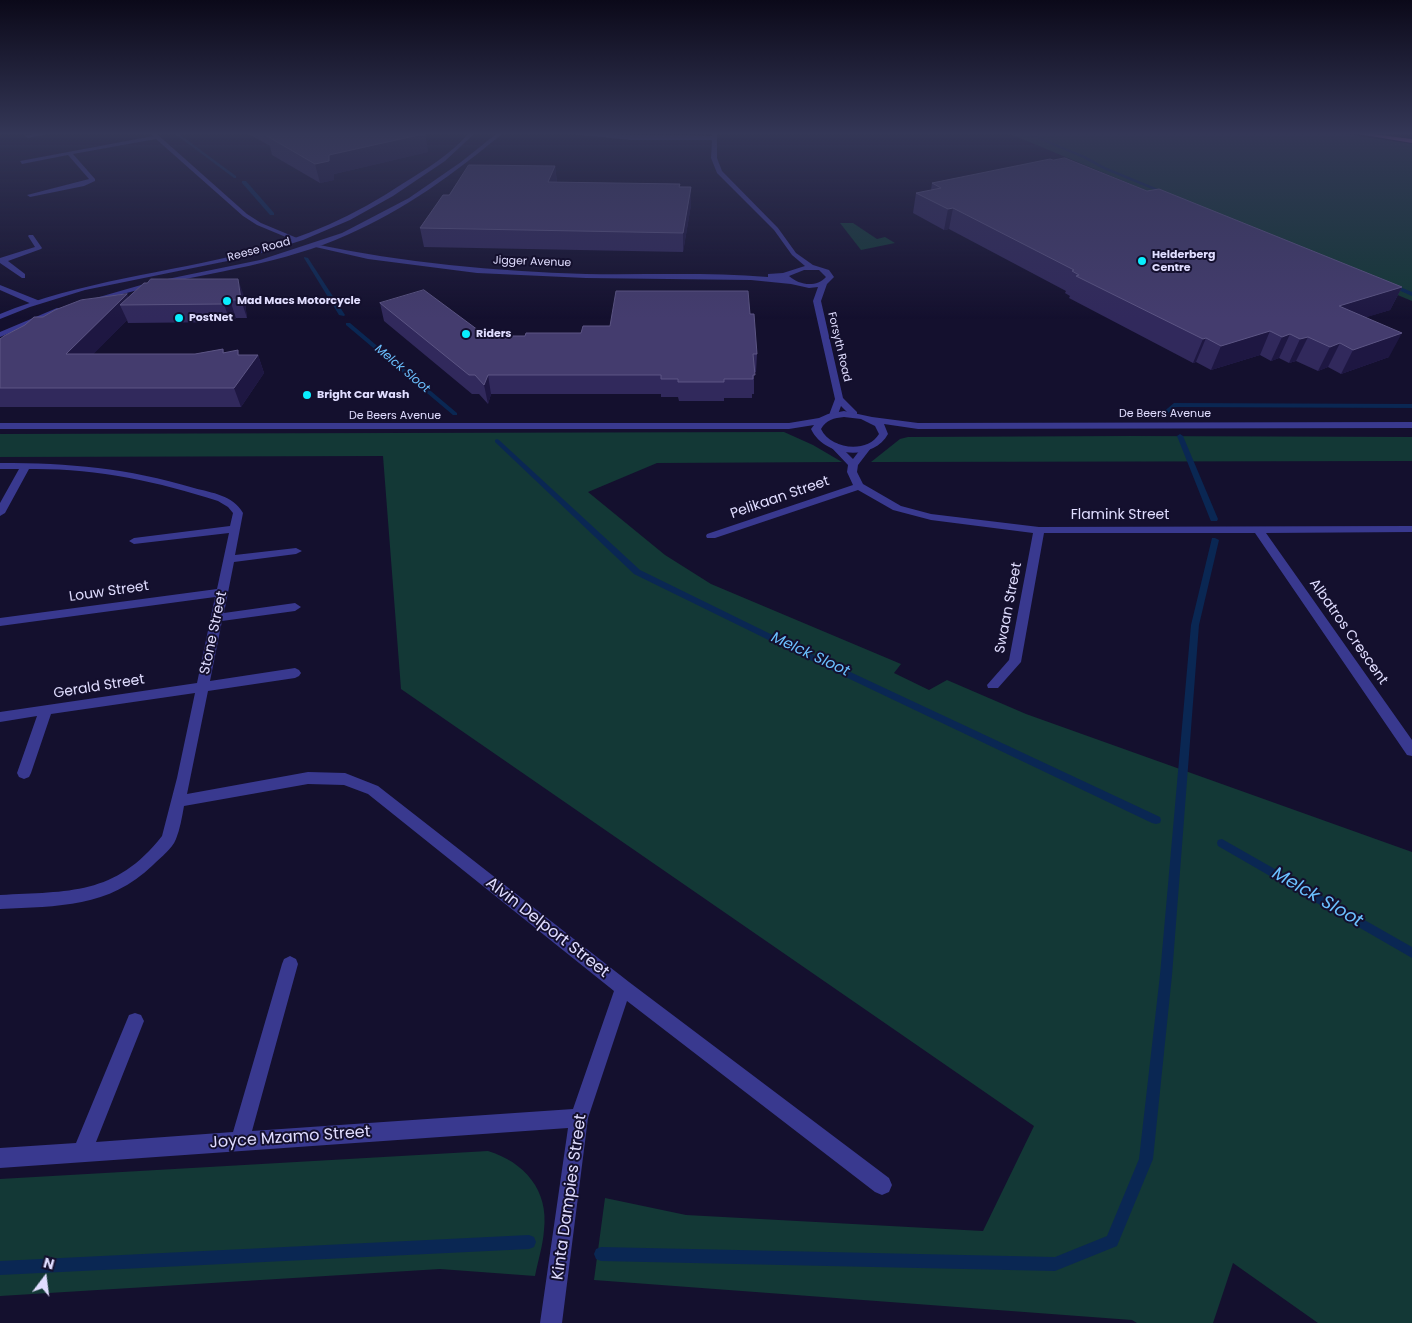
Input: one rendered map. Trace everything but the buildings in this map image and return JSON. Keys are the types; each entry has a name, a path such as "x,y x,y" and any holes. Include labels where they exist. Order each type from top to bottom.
{"street":[{"path":"223,196 245,215 259,224 295,239"},
{"name":"Reese Road","path":"0,317 36,303 139,275 238,257 340,222 390,196"},
{"name":"Reese Road","path":"0,335 70,306 148,285 237,269 314,246 378,218 417,196"},
{"path":"743,196 776,228 794,254 812,268 822,270 829,275 830,279 823,284 802,285"},
{"path":"1,260 39,248 31,236"},
{"name":"Jigger Avenue","path":"314,246 384,261 454,270 751,278 792,282 802,285"},
{"path":"792,282 788,279 794,254"},
{"path":"1,260 22,276"},
{"name":"Jigger Avenue","path":"751,278 812,268"},
{"name":"Forsyth Road","path":"817,301 823,284"},
{"name":"Forsyth Road","path":"802,285 817,301 839,398 834,415"},
{"path":"0,287 36,303"},
{"name":"Forsyth Road","path":"839,398 854,414"},
{"path":"834,415 854,414"},
{"name":"De Beers Avenue","path":"854,414 873,420 918,426 1412,426"},
{"name":"De Beers Avenue","path":"0,426 789,426 820,422 834,415"},
{"path":"859,486 852,472 853,465 866,448 880,440 883,435 882,430 873,420"},
{"path":"820,422 816,429 820,438 835,446 853,465"},
{"name":"De Beers Avenue","path":"789,426 817,433"},
{"name":"De Beers Avenue","path":"883,435 918,426"},
{"path":"835,446 856,449 866,448"},
{"path":"0,466 25,466 0,514"},
{"name":"Stone Street","path":"0,902 74,898 95,893 116,885 135,873 169,838 203,687 238,513 237,508 227,501 134,476 58,466 25,466"},
{"name":"Flamink Street","path":"859,486 897,508 920,516 1039,530 1412,529"},
{"name":"Pelikaan Street","path":"711,536 859,486"},
{"path":"134,541 235,529"},
{"name":"Swaan Street","path":"992,684 1015,662 1039,530"},
{"name":"Albatros Crescent","path":"1259,530 1412,751"},
{"path":"229,559 296,551"},
{"name":"Louw Street","path":"0,622 222,592"},
{"path":"217,618 296,607"},
{"name":"Gerald Street","path":"0,718 295,673"},
{"path":"24,773 46,710"},
{"name":"Alvin Delport Street","path":"178,801 308,778 346,779 373,790 622,988 882,1185"},
{"path":"240,1142 290,964"},
{"name":"Kinta Dampies Street","path":"551,1323 560,1270 579,1118 622,988"},
{"path":"82,1152 135,1021"},
{"name":"Joyce Mzamo Street","path":"0,1158 579,1118"}],"green space":[{"path":"1159,196 1412,196 1412,301"},
{"path":"840,223 853,223 877,239 885,237 895,243 861,250"},
{"path":"784,432 813,445 842,462 657,463 588,492 665,555 711,584 901,664 894,673 929,690 947,680 1026,714 1412,852 1412,1323 1318,1323 1233,1263 1213,1323 1137,1323 1132,1320 594,1280 605,1198 686,1215 983,1231 1034,1126 401,689 383,456 0,457 0,434"},
{"path":"908,437 1412,437 1412,461 871,462 900,439"},
{"path":"488,1151 513,1162 523,1170 538,1190 545,1216 543,1241 535,1276 440,1269 0,1296 0,1179"}],"waterway":[{"name":"Melck Sloot","path":"256,196 272,214"},
{"name":"Melck Sloot","path":"306,258 342,315"},
{"path":"1391,285 1412,294"},
{"name":"Melck Sloot","path":"348,324 455,414"},
{"path":"1164,414 1174,405 1412,406"},
{"path":"1180,436 1214,519"},
{"name":"Melck Sloot","path":"497,441 637,572 796,650 1156,820"},
{"path":"601,1254 1055,1264 1112,1241 1146,1159 1166,975 1195,625 1215,540"},
{"name":"Melck Sloot","path":"1222,843 1412,953"},
{"path":"0,1268 529,1242"}],"place":[{"name":"Helderberg Centre","path":"1142,261"},
{"name":"Mad Macs Motorcycle","path":"227,301"},
{"name":"PostNet","path":"179,318"},
{"name":"Riders","path":"466,334"},
{"name":"Bright Car Wash","path":"307,395"}]}
